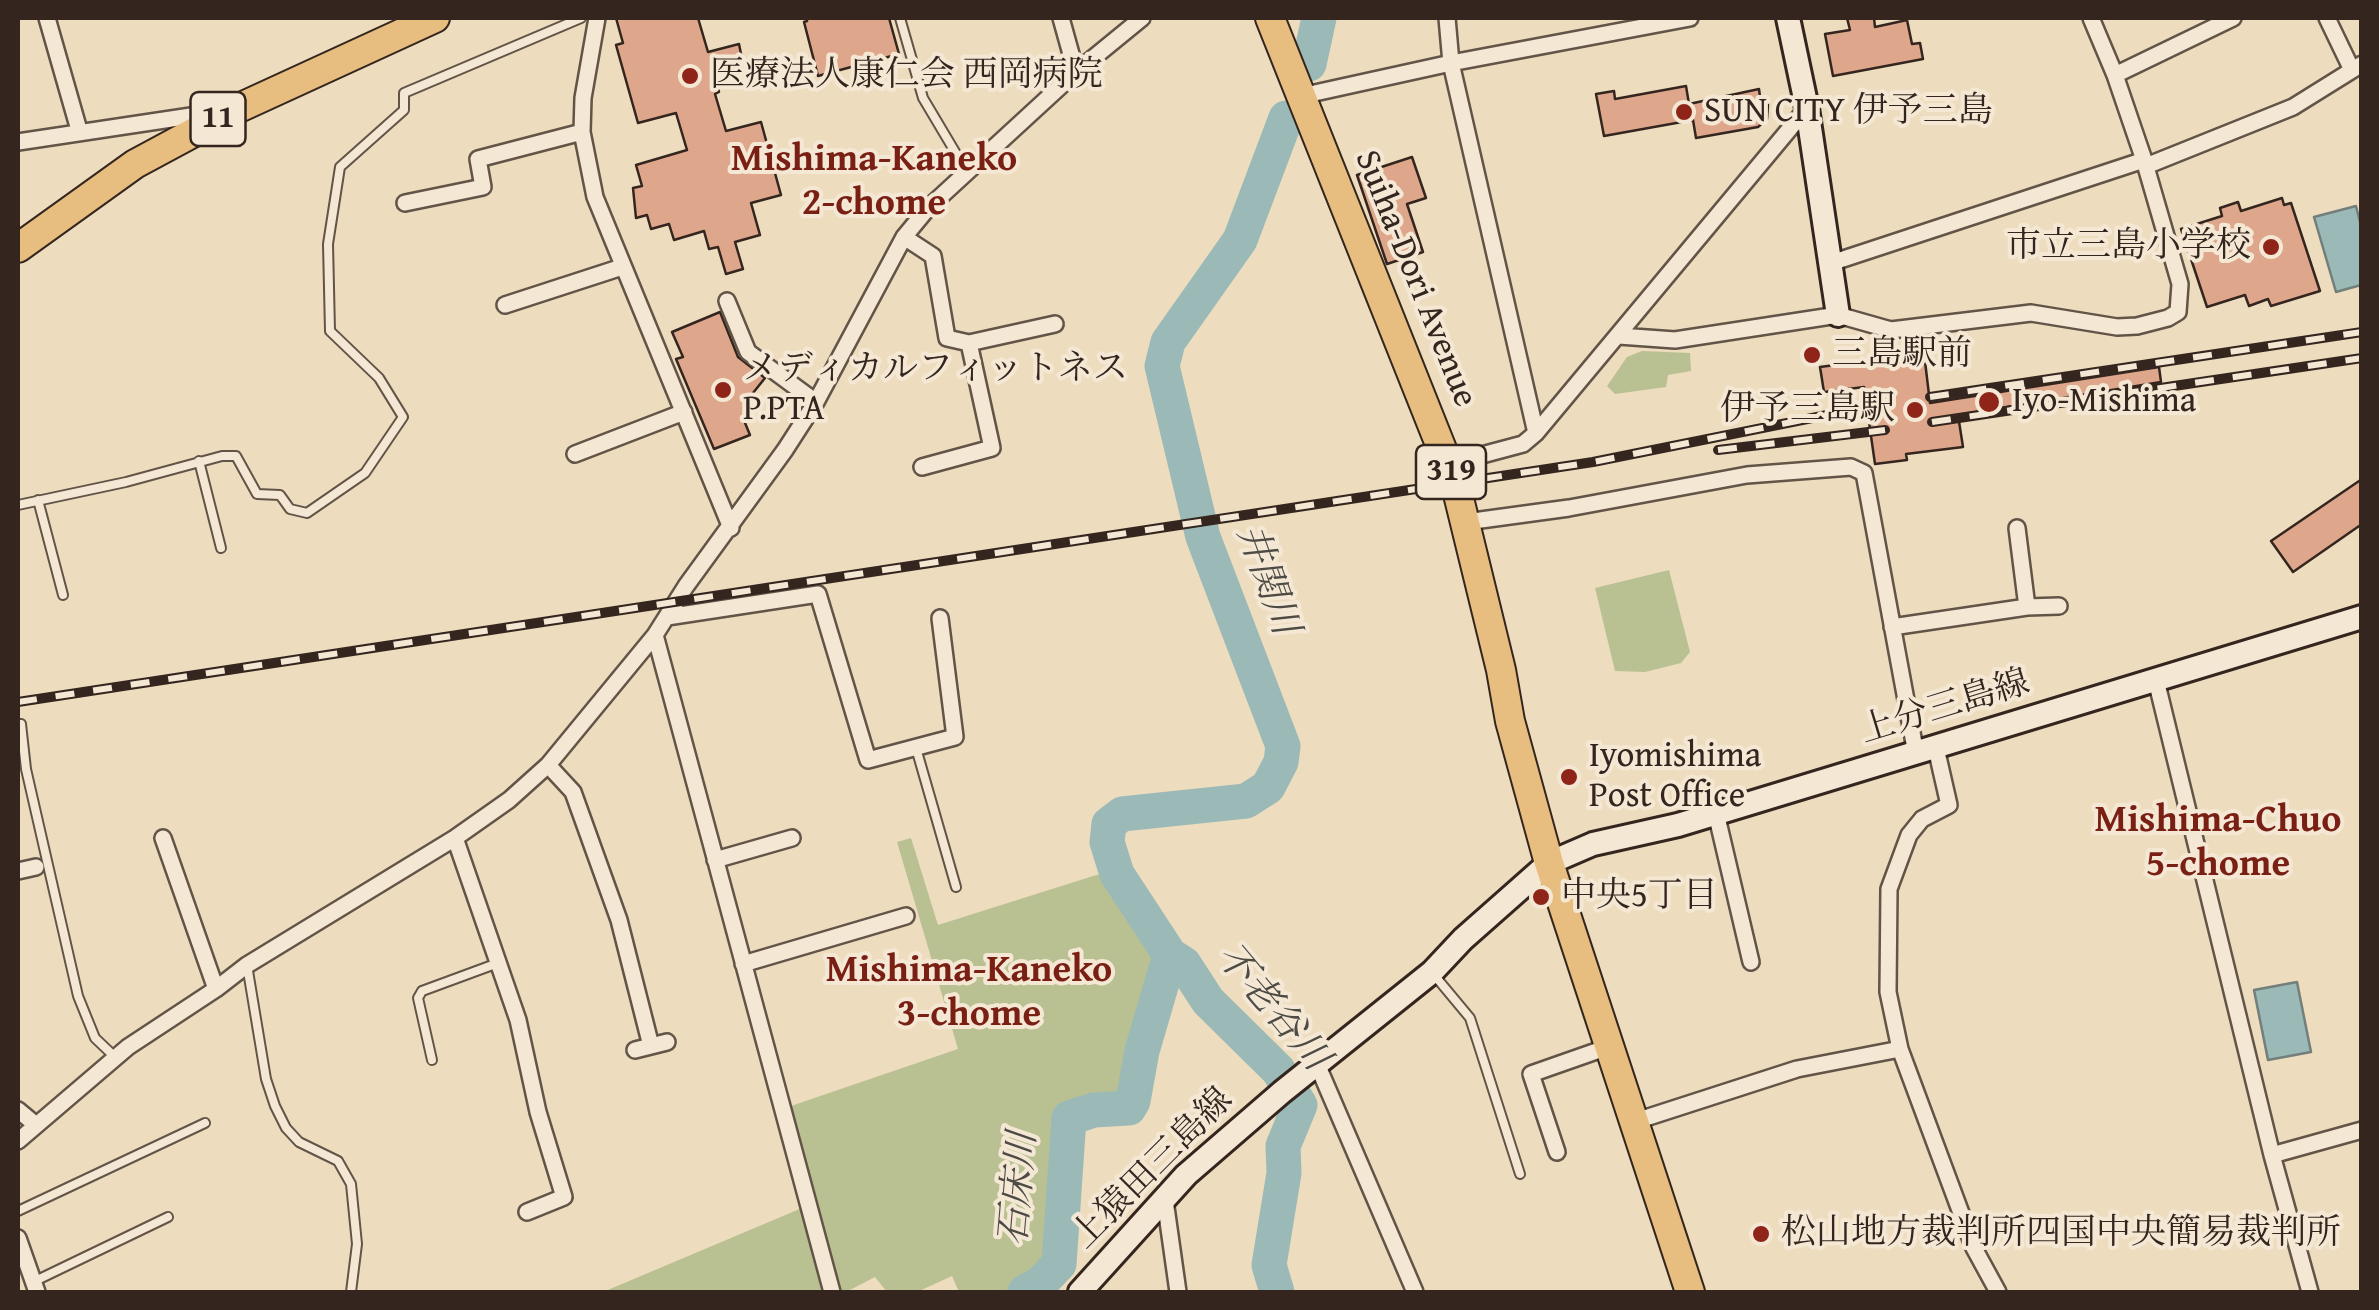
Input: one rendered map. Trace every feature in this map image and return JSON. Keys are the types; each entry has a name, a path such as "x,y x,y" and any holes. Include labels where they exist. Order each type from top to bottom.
{"highway":[{"name":"11","path":"18,248 135,164 241,107 435,18"},
{"name":"Suiha-Dori Avenue","path":"1270,18 1448,464 1466,522 1510,721 1549,863"},
{"name":"319","path":"1549,863 1690,1292"}],"main road":[{"path":"1788,18 1807,108 1838,316"},
{"name":"上分三島線","path":"1549,863 1593,844 1716,813 2362,617"},
{"name":"上猿田三島線","path":"1080,1292 1186,1175 1289,1086 1432,972 1463,938 1549,863"}],"street":[{"path":"47,18 79,130"},
{"path":"598,18 583,98 582,132 595,197 731,528"},
{"path":"1061,18 1076,72"},
{"path":"18,1142 116,1058 247,965 455,838 509,800 548,765 654,636 816,402 904,237 966,172 1142,18"},
{"path":"1447,18 1451,63 1536,433"},
{"path":"1301,96 1690,18"},
{"path":"1619,336 1675,340 1838,316 1890,330 2030,313 2117,327 2136,326 2178,312 2180,284 2145,163 2091,18"},
{"path":"2115,75 2234,18"},
{"path":"1831,264 2145,163 2293,107 2357,67 2327,18"},
{"path":"18,142 241,107"},
{"path":"1448,464 1523,444 1536,433 1807,108"},
{"path":"405,203 483,187 478,159 582,132"},
{"path":"904,237 933,256 947,338 969,343 1055,324"},
{"path":"506,304 622,267"},
{"path":"728,301 748,352 816,402"},
{"path":"922,467 992,448 969,343"},
{"path":"574,454 684,412"},
{"path":"1466,522 1569,508 1747,475 1851,467 1864,472 1892,626 1926,751 1950,805 1922,819 1909,835 1888,889 1888,992 1900,1049 1974,1248 1998,1292"},
{"path":"2017,528 2026,607"},
{"path":"667,617 818,594 868,760 955,737 940,618"},
{"path":"1892,626 2059,606"},
{"path":"654,636 832,1292"},
{"path":"2156,680 2272,1156 2310,1292"},
{"path":"548,765 573,792 619,920 652,1046"},
{"path":"1716,813 1751,962"},
{"path":"162,838 216,989"},
{"path":"455,838 518,1020 538,1112 564,1198 527,1212"},
{"path":"715,860 792,838"},
{"path":"18,872 36,868"},
{"path":"743,964 906,916"},
{"path":"1556,1152 1530,1074 1608,1047"},
{"path":"1633,1122 1798,1069 1900,1049"},
{"path":"1317,1064 1416,1292"},
{"path":"18,1110 36,1126"},
{"path":"2272,1156 2362,1130"},
{"path":"1164,1200 1178,1292"},
{"path":"18,1238 35,1287"}],"lane":[{"path":"18,505 126,482 199,461 236,456 253,491 280,495 297,513 307,513 366,473 403,417 379,378 330,331 328,244 340,167 404,110 404,92 581,18"},
{"path":"900,18 924,98 966,172"},
{"path":"199,461 221,548"},
{"path":"38,500 64,595"},
{"path":"20,724 26,768 78,996 95,1038 116,1058"},
{"path":"916,748 956,887"},
{"path":"432,1060 418,998 422,991 498,963"},
{"path":"247,965 274,1106 299,1142 338,1162 351,1184 357,1244 351,1292"},
{"path":"1432,972 1470,1018 1520,1174"},
{"path":"18,1211 206,1123"},
{"path":"35,1287 168,1217"}],"green space":[{"path":"1642,351 1690,353 1691,371 1668,375 1666,387 1615,394 1607,386 1627,357"},
{"path":"1669,570 1690,652 1681,663 1645,672 1615,671 1595,588"},
{"path":"911,838 938,925 1106,872 1161,959 1143,1022 1132,1092 1126,1100 1068,1112 1056,1124 1051,1260 1040,1276 1012,1292 959,1292 952,1276 917,1292 887,1292 875,1277 846,1292 603,1292 802,1208 788,1107 958,1049 897,842"}],"water":[{"path":"2356,206 2361,226 2361,285 2336,292 2314,217"},
{"path":"2297,982 2311,1052 2268,1060 2254,990"}],"building":[{"path":"616,18 698,18 708,52 739,44 742,59 712,66 719,92 715,94 726,131 761,122 781,195 751,203 760,235 735,242 743,269 726,274 718,247 709,249 704,231 674,240 669,224 651,229 647,215 636,218 633,188 642,186 636,165 687,150 676,113 638,123 616,45 623,43"},
{"path":"807,18 889,18 899,54 818,76 804,22"},
{"path":"1847,18 1874,18 1875,27 1907,20 1912,44 1920,43 1923,59 1833,76 1825,34 1850,30"},
{"name":"SUN CITY 伊予三島","path":"1686,86 1689,104 1759,89 1760,97 1768,105 1767,119 1758,127 1696,138 1693,120 1604,136 1596,94 1614,91 1615,99"},
{"path":"1412,157 1426,198 1407,204 1423,252 1387,264 1357,175"},
{"path":"2282,198 2284,205 2291,203 2320,291 2271,306 2268,299 2249,306 2245,295 2207,307 2181,229 2222,216 2220,208 2238,202 2241,211"},
{"name":"メディカルフィットネス P.PTA","path":"720,312 738,357 765,378 745,403 749,412 743,418 750,435 714,449 676,359 683,357 672,332"},
{"name":"伊予三島駅","path":"1924,353 1930,403 2159,367 2161,382 1958,415 1963,447 1906,454 1907,460 1875,464 1864,387 1824,392 1820,367"},
{"path":"2362,479 2362,524 2293,572 2271,541"}],"waterway":[{"name":"井関川","path":"1309,64 1319,18"},
{"name":"井関川","path":"1277,1292 1269,1265 1284,1173 1283,1146 1300,1105 1278,1070 1208,1001 1184,964 1170,955 1117,874 1107,842 1109,824 1122,814 1246,801 1268,787 1281,762 1283,746 1203,537 1162,366 1168,342 1240,240 1286,118"},
{"name":"石床川","path":"1025,1292 1040,1284 1059,1264 1069,1118 1094,1110 1129,1108 1170,955"}],"railway":[{"path":"1930,397 2362,332"},
{"path":"1932,422 2362,358"},
{"path":"18,702 1593,462 1867,407"},
{"path":"1718,450 1885,430"}],"place":[{"name":"医療法人康仁会 西岡病院","path":"690,76"},
{"name":"SUN CITY 伊予三島","path":"1684,112"},
{"name":"市立三島小学校","path":"2271,247"},
{"name":"三島駅前","path":"1812,355"},
{"name":"メディカルフィットネス P.PTA","path":"723,390"},
{"name":"Iyo-Mishima","path":"1989,402"},
{"name":"伊予三島駅","path":"1915,410"},
{"name":"Iyomishima Post Office","path":"1569,777"},
{"name":"中央5丁目","path":"1541,897"},
{"name":"松山地方裁判所四国中央簡易裁判所","path":"1761,1234"}],"district":[{"name":"Mishima-Kaneko 2-chome","path":"874,182"},
{"name":"Mishima-Chuo 5-chome","path":"2218,843"},
{"name":"Mishima-Kaneko 3-chome","path":"969,993"}],"water label":[{"name":"不老谷川","path":"1271,1008"}]}
